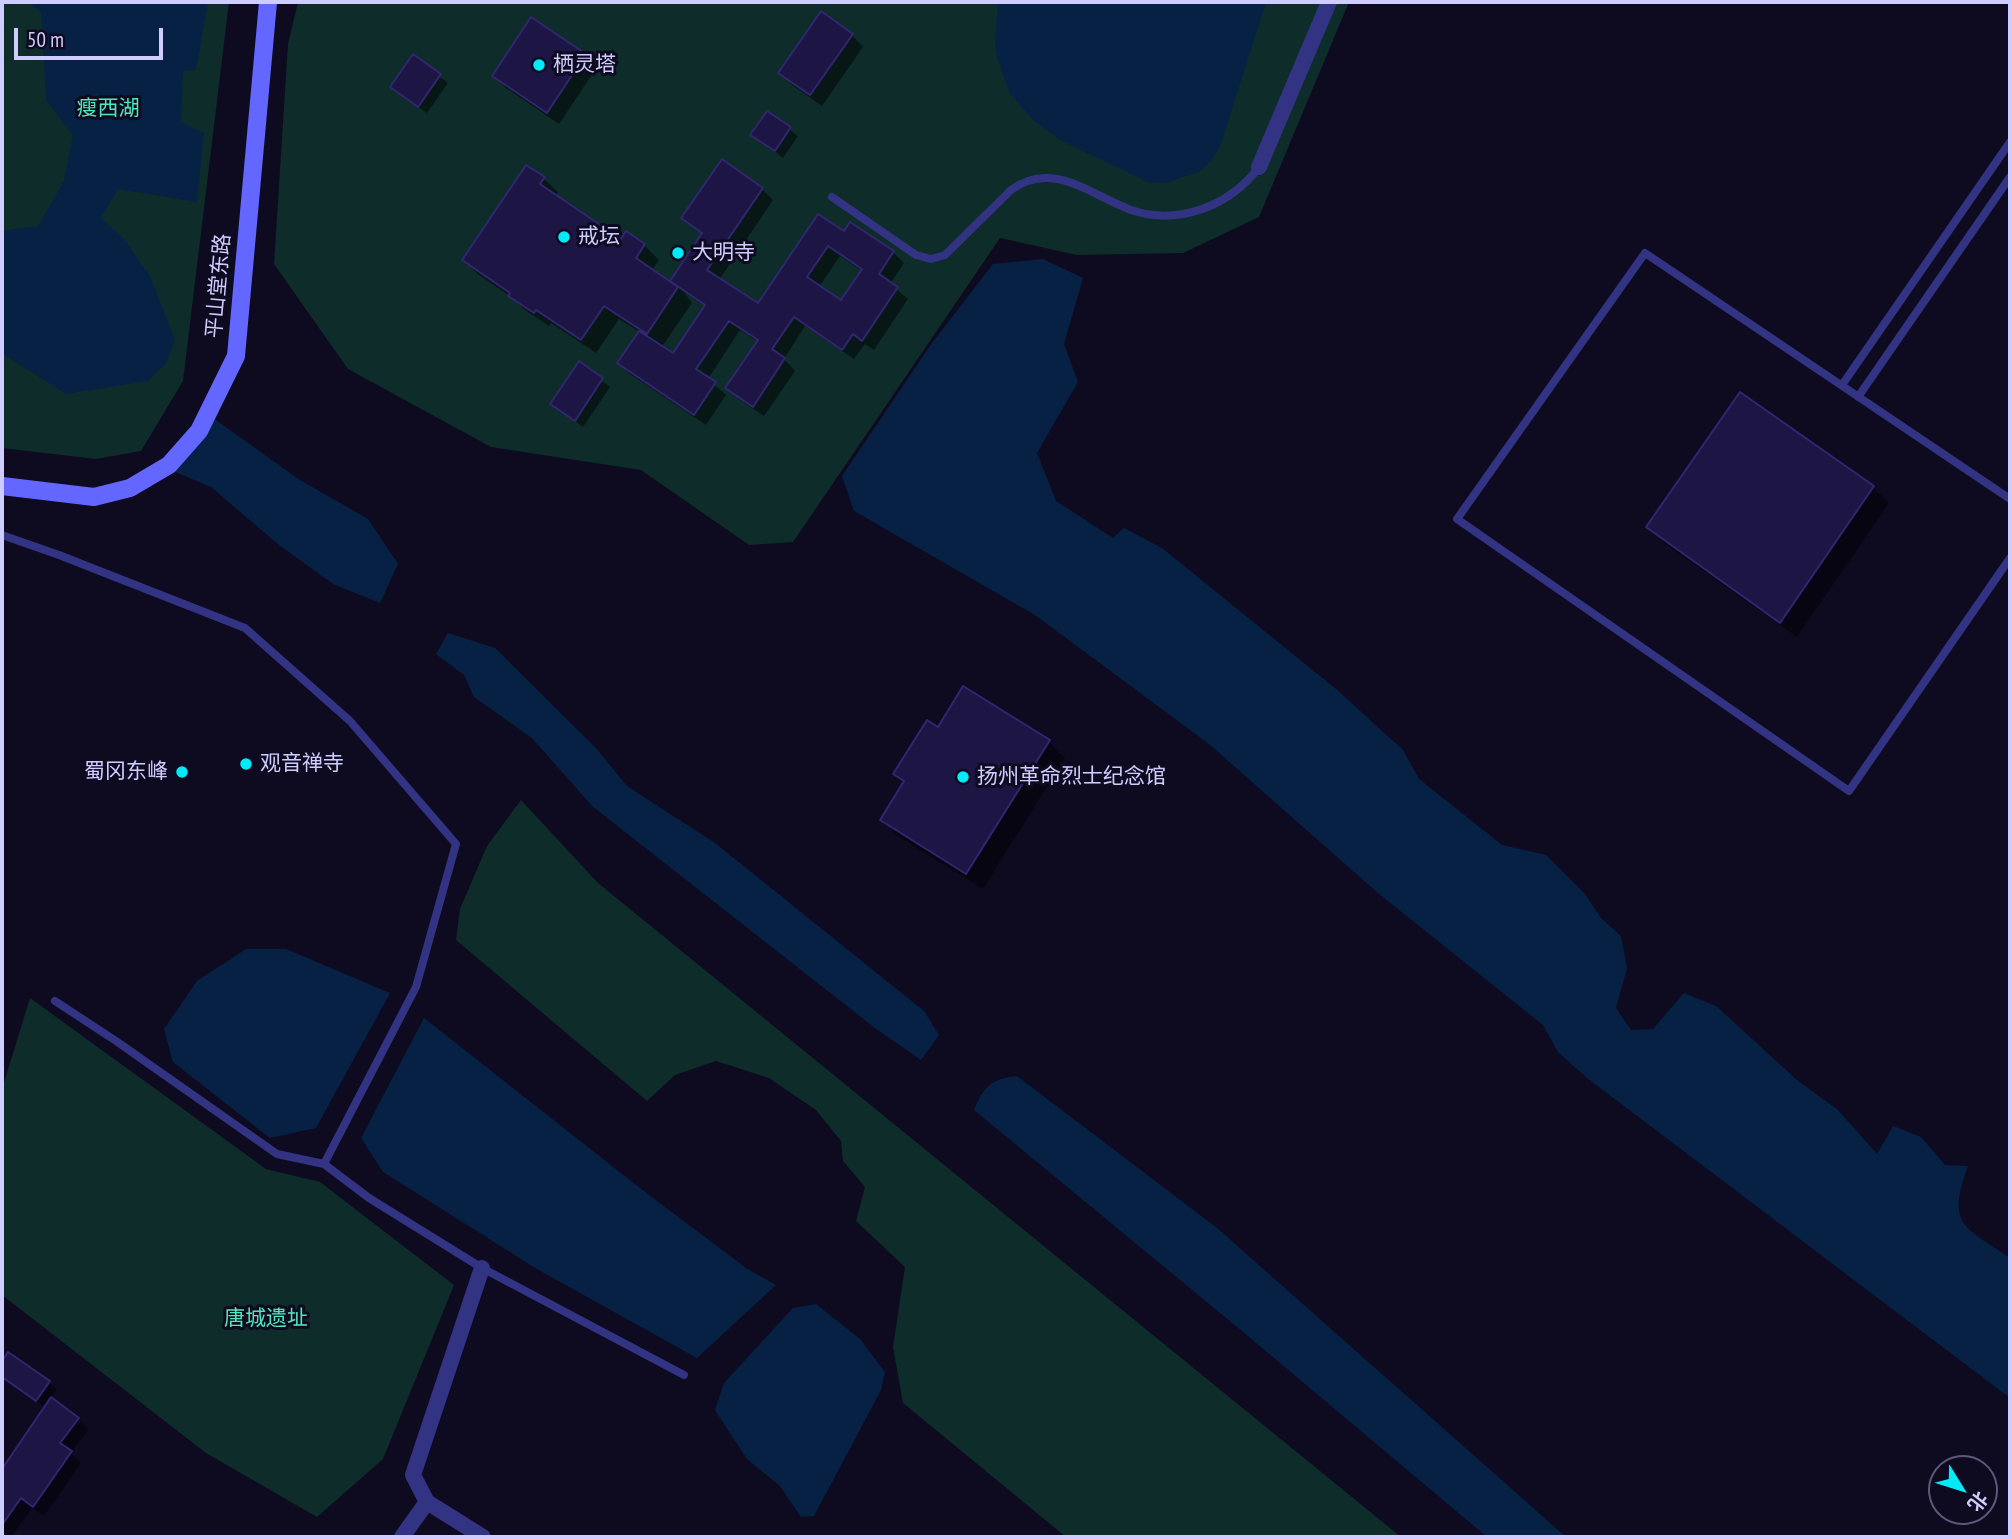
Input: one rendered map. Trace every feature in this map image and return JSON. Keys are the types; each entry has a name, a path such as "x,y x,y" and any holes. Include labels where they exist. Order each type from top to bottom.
{"street":[{"name":"平山堂东路","path":"2,486 94,497 130,488 169,465 199,431 236,356 268,2"},
{"path":"1259,167 1329,2"},
{"path":"482,1268 413,1475 427,1502 483,1537"},
{"path":"402,1537 427,1502"}],"lane":[{"path":"1842,385 2010,142"},
{"path":"832,197 916,255 931,259 945,255 1023,181 1045,179 1076,183 1131,210 1161,215 1185,214 1226,200 1245,185 1259,167"},
{"path":"1858,397 2010,177"},
{"path":"2010,499 1645,253 1457,519 1849,791 2010,558"},
{"path":"2,535 245,628 350,721 456,844 416,987 324,1164"},
{"path":"55,1000 277,1154 324,1164 369,1198 482,1268 684,1375"}],"green space":[{"name":"瘦西湖","path":"2,2 229,2 183,381 141,451 96,459 2,448"},
{"name":"大明寺","path":"298,2 1349,2 1259,217 1183,253 1077,255 1000,238 793,542 749,545 641,470 491,447 348,369 274,264 288,44"},
{"path":"521,800 598,883 1401,1537 1066,1537 903,1403 893,1347 905,1267 856,1221 865,1187 843,1161 841,1141 816,1110 769,1078 716,1061 675,1075 647,1101 456,940 460,909 487,846"},
{"name":"唐城遗址","path":"30,998 266,1169 320,1182 454,1285 383,1459 317,1517 206,1453 2,1295 2,1089"}],"water":[{"name":"瘦西湖","path":"28,2 208,2 196,70 183,71 181,122 204,133 197,202 118,189 101,218 124,239 150,276 175,340 166,363 148,381 66,394 2,353 2,231 38,226 64,181 73,135 46,100 41,13"},
{"path":"998,2 1266,2 1220,147 1211,161 1198,172 1165,183 1148,182 1060,140 1033,120 1010,94 998,61 995,45"},
{"path":"1043,259 1083,278 1064,344 1078,382 1037,453 1056,501 1113,538 1124,528 1162,548 1336,689 1403,750 1419,779 1502,845 1546,855 1585,894 1601,918 1621,936 1627,968 1616,1008 1631,1030 1653,1029 1684,993 1716,1006 1797,1080 1838,1110 1877,1154 1893,1126 1921,1137 1945,1165 1968,1166 1959,1201 1959,1213 1971,1231 2010,1258 2010,1398 1587,1078 1558,1052 1543,1025 1378,893 1209,744 1035,615 854,511 842,476 932,343 993,264"},
{"path":"213,418 300,480 368,519 398,564 380,603 333,584 279,545 211,487 173,471"},
{"path":"448,633 495,648 595,747 627,786 715,843 924,1011 939,1035 921,1060 875,1028 592,806 532,738 474,697 464,675 436,654"},
{"path":"246,949 286,949 390,993 316,1128 270,1138 173,1062 164,1029 197,981"},
{"path":"424,1018 645,1192 746,1268 776,1285 697,1358 537,1269 383,1172 361,1138"},
{"path":"1017,1076 1217,1228 1566,1537 1487,1537 974,1110 981,1095 990,1085 1001,1079"},
{"path":"816,1304 860,1339 885,1372 881,1390 814,1516 801,1517 780,1486 747,1459 715,1410 724,1383 793,1308"}],"building":[{"path":"821,11 853,34 810,95 778,73"},
{"name":"栖灵塔","path":"531,17 586,54 547,113 492,76"},
{"path":"413,54 441,74 418,107 390,87"},
{"path":"767,111 791,127 775,151 750,135"},
{"path":"722,159 763,188 707,270 758,303 818,214 844,231 850,222 894,251 879,274 898,287 862,341 853,334 842,350 794,317 772,349 785,358 753,407 725,388 758,340 729,321 696,369 716,382 694,415 617,363 639,331 673,353 705,305 670,281 702,233 681,218","holes":["828,246 862,269 841,300 807,277"]},
{"path":"526,165 545,177 540,184 621,239 626,231 645,244 636,258 678,287 647,334 604,306 581,340 536,310 534,313 508,296 510,293 462,260"},
{"path":"579,361 603,378 575,421 550,404"},
{"path":"1740,392 1874,486 1780,623 1646,527"},
{"name":"扬州革命烈士纪念馆","path":"963,686 1050,740 966,874 880,820 904,781 893,774 927,720 938,727"},
{"path":"8,1352 50,1381 36,1401 2,1377 2,1361"},
{"path":"51,1397 79,1418 60,1443 72,1451 33,1507 21,1498 2,1525 2,1469"}],"place":[{"name":"栖灵塔","path":"539,65"},
{"name":"戒坛","path":"564,237"},
{"name":"大明寺","path":"678,253"},
{"name":"观音禅寺","path":"246,764"},
{"name":"蜀冈东峰","path":"182,772"},
{"name":"扬州革命烈士纪念馆","path":"963,777"}]}
